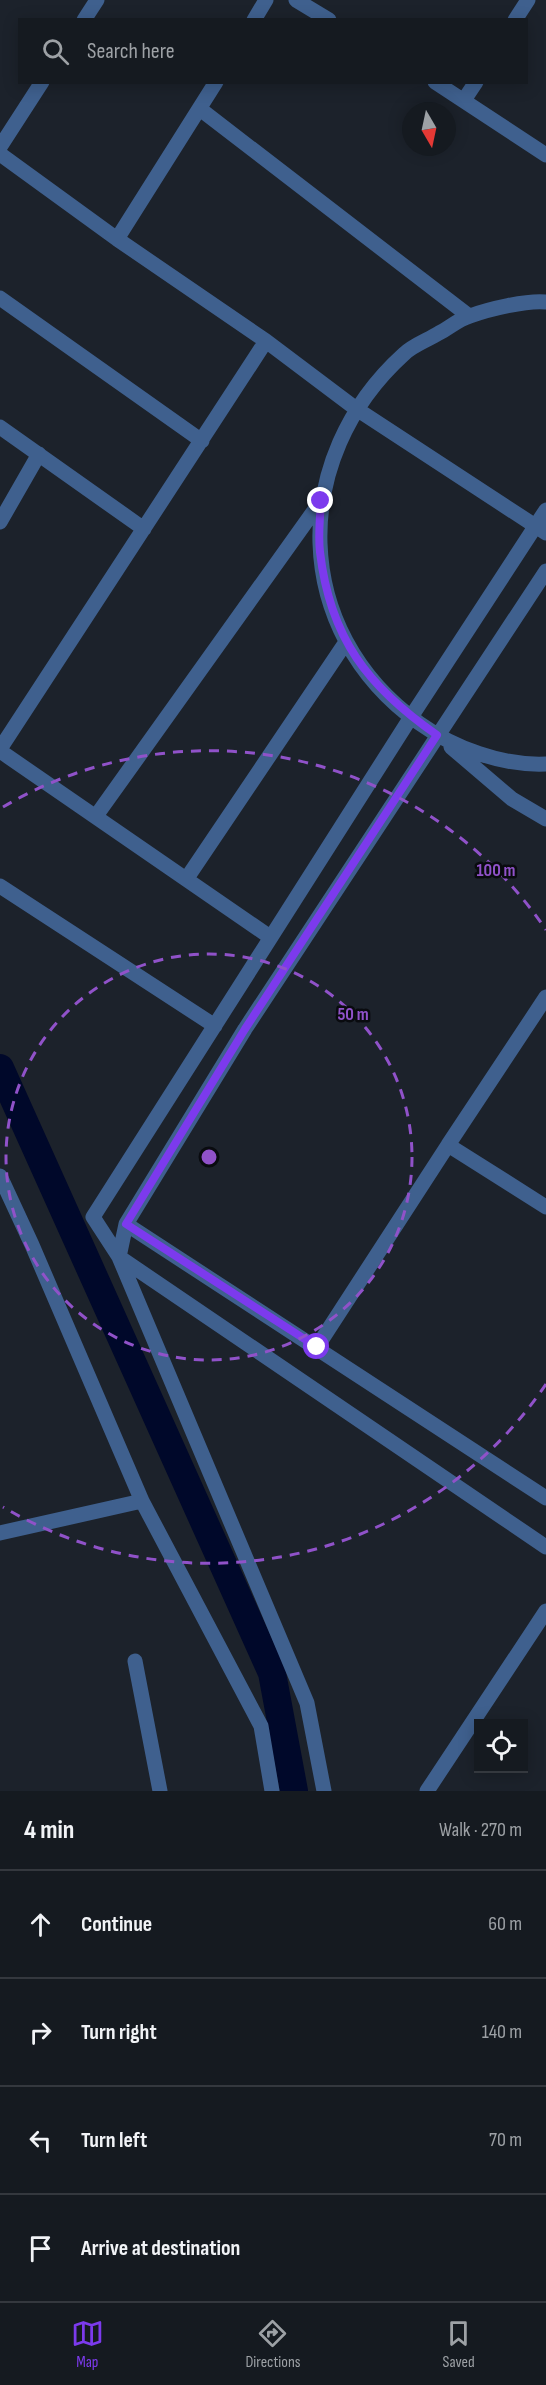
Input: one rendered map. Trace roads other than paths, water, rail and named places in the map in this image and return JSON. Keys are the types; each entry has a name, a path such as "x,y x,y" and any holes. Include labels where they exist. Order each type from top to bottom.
{"street":[{"path":"85,18 97,0"},
{"path":"255,18 266,0"},
{"path":"296,0 326,18"},
{"path":"516,18 528,0"},
{"path":"0,147 41,84"},
{"path":"117,239 215,84"},
{"path":"438,84 546,155"},
{"path":"464,100 475,84"},
{"path":"200,109 469,316"},
{"path":"0,154 117,239 266,341 356,408 541,530"},
{"path":"0,298 202,441"},
{"path":"546,302 469,316 405,353 356,408 333,453 321,501 319,550 328,597 346,642 379,689 512,799 546,819"},
{"path":"266,341 0,750 270,937"},
{"path":"0,427 144,529"},
{"path":"0,522 39,454"},
{"path":"96,816 321,501"},
{"path":"324,1791 307,1703 119,1257 93,1216 411,717 541,530 546,510"},
{"path":"119,1257 126,1224 245,1029 546,571"},
{"path":"187,878 346,642"},
{"path":"437,735 476,752 532,764 546,764"},
{"path":"0,886 215,1026"},
{"path":"317,1347 546,997"},
{"path":"448,1145 546,1207"},
{"path":"0,1176 37,1255 142,1501 261,1726 272,1791"},
{"path":"126,1224 546,1498"},
{"path":"119,1257 546,1546"},
{"path":"0,1533 142,1501"},
{"path":"427,1791 546,1611"},
{"path":"135,1661 160,1791"}],"waterway":[{"path":"0,1068 272,1673 294,1791"}]}
